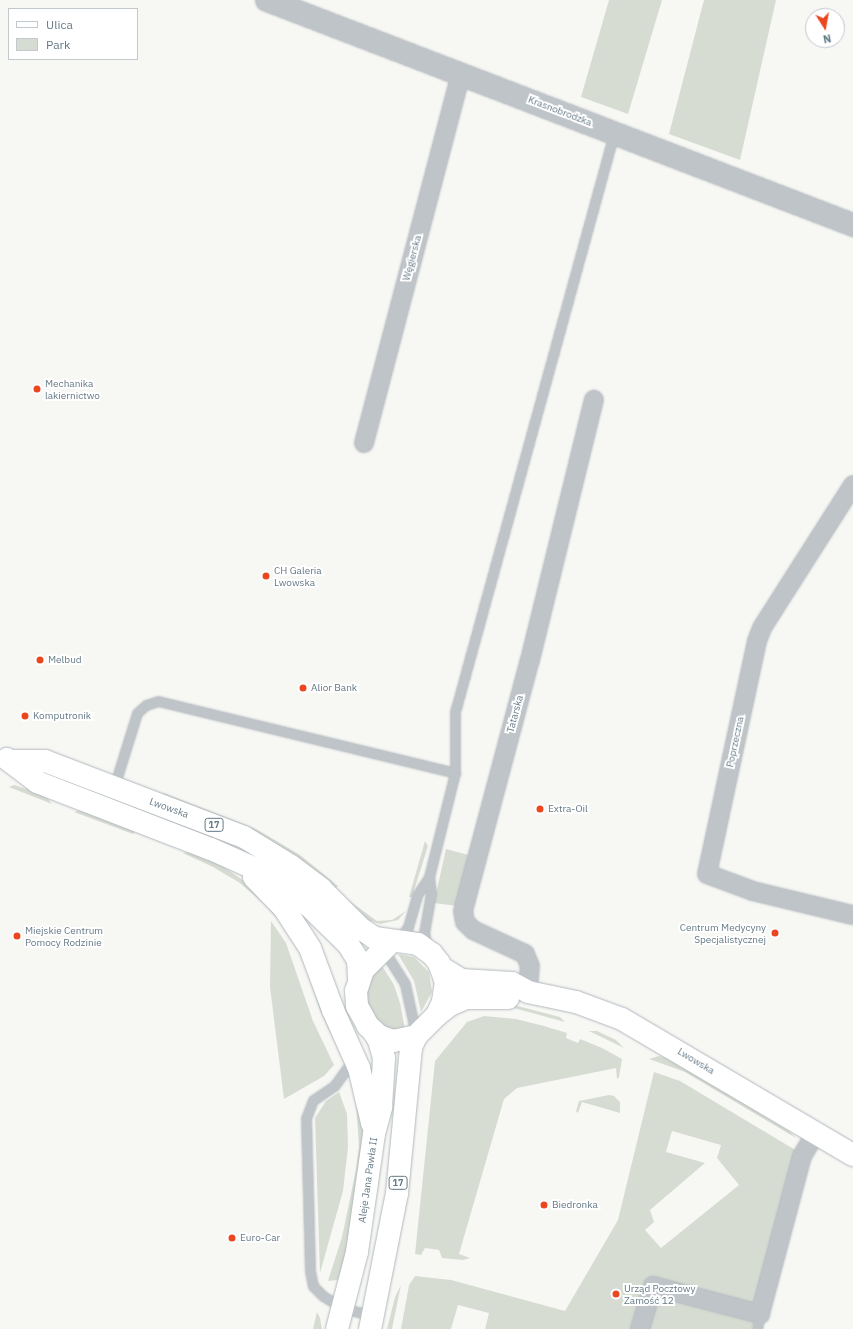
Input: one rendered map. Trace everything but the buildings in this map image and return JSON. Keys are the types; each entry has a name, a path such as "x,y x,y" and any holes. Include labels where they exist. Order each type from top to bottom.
{"main road":[{"name":"Lwowska","path":"5,759 45,761 209,823 260,846 306,877 360,928 386,942"},
{"name":"Lwowska","path":"5,759 37,782 211,849 243,865 269,875 320,916 354,952 358,960 359,977"},
{"path":"243,865 284,908 302,933 318,963 333,1010 355,1056 366,1091 374,1134"},
{"name":"17","path":"371,1322 397,1193 411,1048 416,1036 437,1015 445,996 446,982 442,968 428,950 413,942 386,942 367,964 359,977 356,991 357,1006 363,1020 373,1031 393,1041 416,1036"},
{"name":"Lwowska","path":"442,968 461,980 512,983 528,992 576,1002 636,1025 853,1155"},
{"name":"Lwowska","path":"437,1015 450,1005 466,998 511,998 528,992"},
{"name":"Aleje Jana Pawła II","path":"337,1329 357,1252 374,1134 381,1107 384,1058 379,1040 373,1031"}],"street":[{"name":"Krasnobrodzka","path":"266,0 614,131 853,225"},
{"name":"Węgierska","path":"364,443 461,74"},
{"name":"Tatarska","path":"528,992 530,966 525,954 473,930 465,922 463,911 530,660 594,400"},
{"name":"Poprzeczna","path":"853,485 762,628 756,641 707,874 753,890 853,915"},
{"path":"640,1329 653,1286 759,1321 802,1156 816,1132"}],"lane":[{"path":"416,1036 404,984 386,942 405,932 417,895 429,877 456,774 455,712 614,131"},
{"path":"114,788 137,714 146,705 158,701 456,774"},
{"path":"428,950 424,933 431,893 429,877"},
{"path":"355,1056 343,1076 313,1100 306,1118 310,1271 313,1286 323,1296 371,1322"}],"green space":[{"path":"609,0 662,0 628,114 581,97"},
{"path":"704,0 776,0 740,160 669,134"},
{"path":"14,785 45,795 52,804 9,787"},
{"path":"164,793 256,829 300,855 338,886 336,888 302,861 265,837 161,795"},
{"path":"80,810 136,830 133,834 74,812"},
{"path":"425,841 428,846 412,897 409,897"},
{"path":"446,849 472,856 457,906 434,903"},
{"path":"191,852 221,865 254,888 266,899 284,926 263,903 240,883 213,867 183,853"},
{"path":"348,900 377,921 392,920 406,911 398,920 380,924 368,920"},
{"path":"271,921 286,943 313,1021 334,1065 324,1076 284,1099 270,987"},
{"path":"298,945 341,1048 341,1055 321,1013"},
{"path":"398,954 414,957 429,972 432,992 421,1012 414,981"},
{"path":"379,961 394,985 400,1003 405,1029 395,1033 374,1021 363,993"},
{"path":"510,1004 560,1017 565,1022 510,1007"},
{"path":"484,1016 516,1019 544,1026 567,1033 566,1038 578,1043 580,1039 602,1048 622,1059 619,1077 617,1079 616,1068 517,1088 504,1099 459,1254 470,1258 463,1260 442,1258 439,1250 425,1248 421,1255 415,1254 435,1061 467,1022"},
{"path":"589,1031 597,1031 616,1040 624,1048"},
{"path":"659,1056 670,1059 789,1131 796,1138 685,1072 649,1059"},
{"path":"654,1072 680,1081 797,1151 752,1329 485,1329 489,1313 458,1305 451,1329 401,1329 409,1285 415,1276 451,1280 565,1311 618,1220","holes":["672,1131 721,1145 717,1158 739,1185 661,1248 645,1230 654,1222 650,1210 705,1163 666,1152"]},
{"path":"339,1092 347,1114 348,1147 343,1191 320,1273 315,1118 326,1101"},
{"path":"609,1095 614,1096 620,1102 620,1113 582,1102 578,1113 576,1111 579,1101"},
{"path":"356,1101 362,1111 364,1132 359,1185 341,1276 337,1280 328,1281 342,1237 356,1170 359,1147"},
{"path":"401,1285 392,1329 387,1329 395,1297"},
{"path":"317,1312 320,1318 322,1329 313,1329"}],"place":[{"name":"Mechanika lakiernictwo","path":"37,389"},
{"name":"CH Galeria Lwowska","path":"266,576"},
{"name":"Melbud","path":"40,660"},
{"name":"Alior Bank","path":"303,688"},
{"name":"Komputronik","path":"25,716"},
{"name":"Extra-Oil","path":"540,809"},
{"name":"Centrum Medycyny Specjalistycznej","path":"775,933"},
{"name":"Miejskie Centrum Pomocy Rodzinie","path":"17,936"},
{"name":"Biedronka","path":"544,1205"},
{"name":"Euro-Car","path":"232,1238"},
{"name":"Urząd Pocztowy Zamość 12","path":"616,1294"}]}
